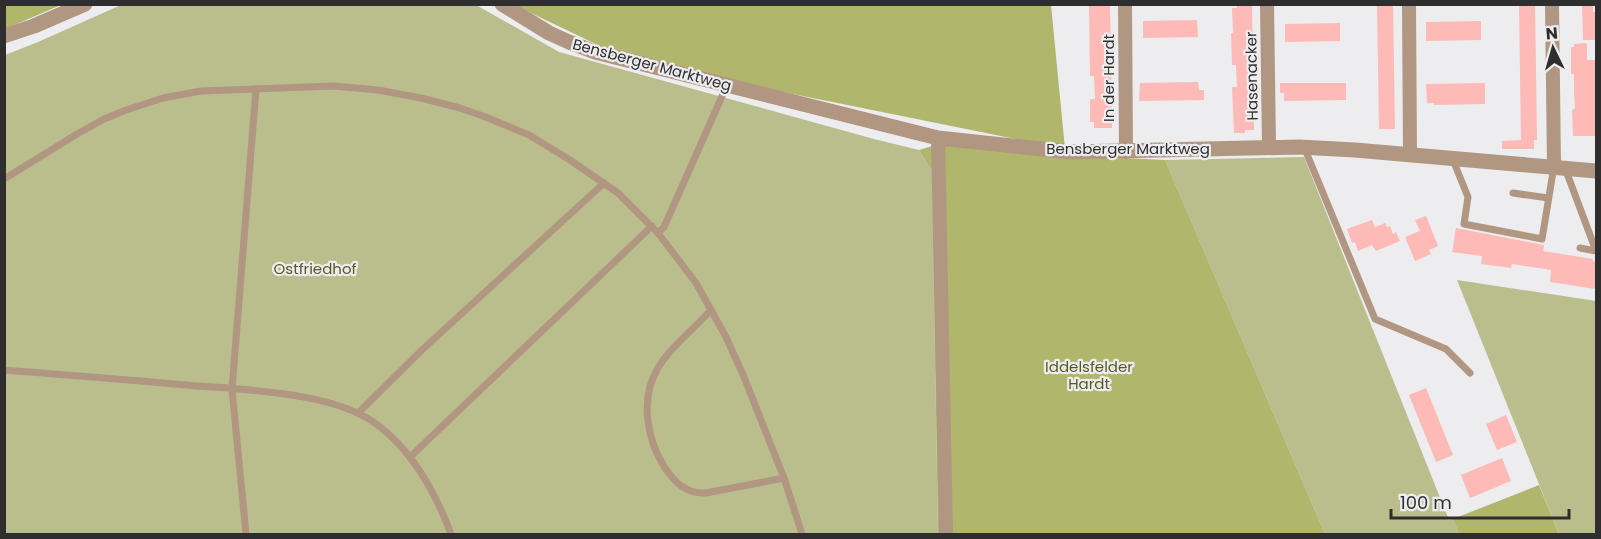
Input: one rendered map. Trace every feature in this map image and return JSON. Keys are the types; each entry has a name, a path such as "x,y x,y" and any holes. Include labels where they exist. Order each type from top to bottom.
{"street":[{"path":"4,36 55,18 85,4"},
{"name":"Bensberger Marktweg","path":"502,4 549,33 586,49 618,59 938,138 1067,152 1304,147 1596,171"},
{"name":"In der Hardt","path":"1125,4 1126,152"},
{"name":"Hasenacker","path":"1267,4 1269,146"},
{"path":"1408,4 1410,154"},
{"path":"1551,4 1560,167"},
{"path":"938,138 946,534"}],"lane":[{"path":"658,233 664,227 727,86"},
{"path":"4,179 104,119 163,98 201,91 356,87 421,98 460,108 529,135 618,193 652,226 696,283 726,337 744,377 784,478 802,534"},
{"path":"246,534 232,389 256,89"},
{"path":"1304,147 1375,319 1446,349 1470,374"},
{"path":"1452,158 1468,197 1464,224 1542,239 1548,198 1560,167"},
{"path":"1560,167 1596,251 1580,248"},
{"path":"358,413 423,349 604,183"},
{"path":"1513,194 1548,198"},
{"path":"410,457 652,226"},
{"path":"711,310 660,363 649,387 646,402 649,429 658,458 676,482 684,489 698,494 784,478"},
{"path":"4,370 302,397 358,413 379,425 410,457 426,481 451,534"}],"green space":[{"path":"5,5 61,5 5,29"},
{"name":"Ostfriedhof","path":"121,5 476,5 559,52 919,150 932,171 938,534 5,534 5,55"},
{"path":"517,5 1051,5 1065,149 729,81 602,47"},
{"name":"Iddelsfelder Hardt","path":"942,143 1066,155 1165,160 1325,534 938,534 932,171 919,150"},
{"path":"1304,157 1449,520 1453,519 1459,534 1325,534 1165,160"},
{"path":"1457,280 1596,301 1596,534 1559,534"},
{"path":"1539,485 1559,534 1459,534 1453,519"}],"building":[{"path":"1089,4 1110,4 1112,128 1094,128 1094,122 1090,122 1090,99 1095,99 1094,76 1090,76"},
{"path":"1237,4 1252,4 1254,130 1245,130 1245,133 1234,133 1232,87 1237,87 1236,65 1232,65 1231,33 1233,33 1232,8 1237,8"},
{"path":"1377,4 1393,4 1395,129 1379,129"},
{"path":"1519,4 1535,4 1537,140 1534,140 1534,149 1502,149 1502,141 1521,140"},
{"path":"1582,4 1593,4 1593,12 1596,12 1596,40 1583,40"},
{"path":"1197,20 1198,37 1143,38 1143,21"},
{"path":"1481,21 1481,40 1426,41 1426,22"},
{"path":"1340,23 1340,41 1285,42 1285,24"},
{"path":"1587,43 1587,60 1596,60 1596,136 1573,136 1572,109 1575,109 1571,47 1574,47 1574,44"},
{"path":"1198,82 1199,90 1204,90 1204,100 1139,101 1140,83"},
{"path":"1280,83 1346,83 1346,100 1284,101 1284,93 1280,93"},
{"path":"1485,83 1485,104 1434,105 1434,103 1427,103 1426,84"},
{"path":"1426,216 1438,246 1429,250 1431,254 1415,261 1405,237 1420,231 1415,220"},
{"path":"1372,220 1375,227 1385,223 1387,227 1390,226 1393,234 1396,232 1400,241 1376,251 1372,245 1358,251 1347,229"},
{"path":"1456,228 1544,245 1543,251 1593,259 1596,262 1595,289 1550,282 1551,270 1512,264 1511,268 1481,264 1482,256 1452,252"},
{"path":"1426,388 1453,455 1436,462 1409,395"},
{"path":"1506,415 1517,442 1497,450 1486,424"},
{"path":"1502,458 1511,481 1470,498 1461,475"}]}
